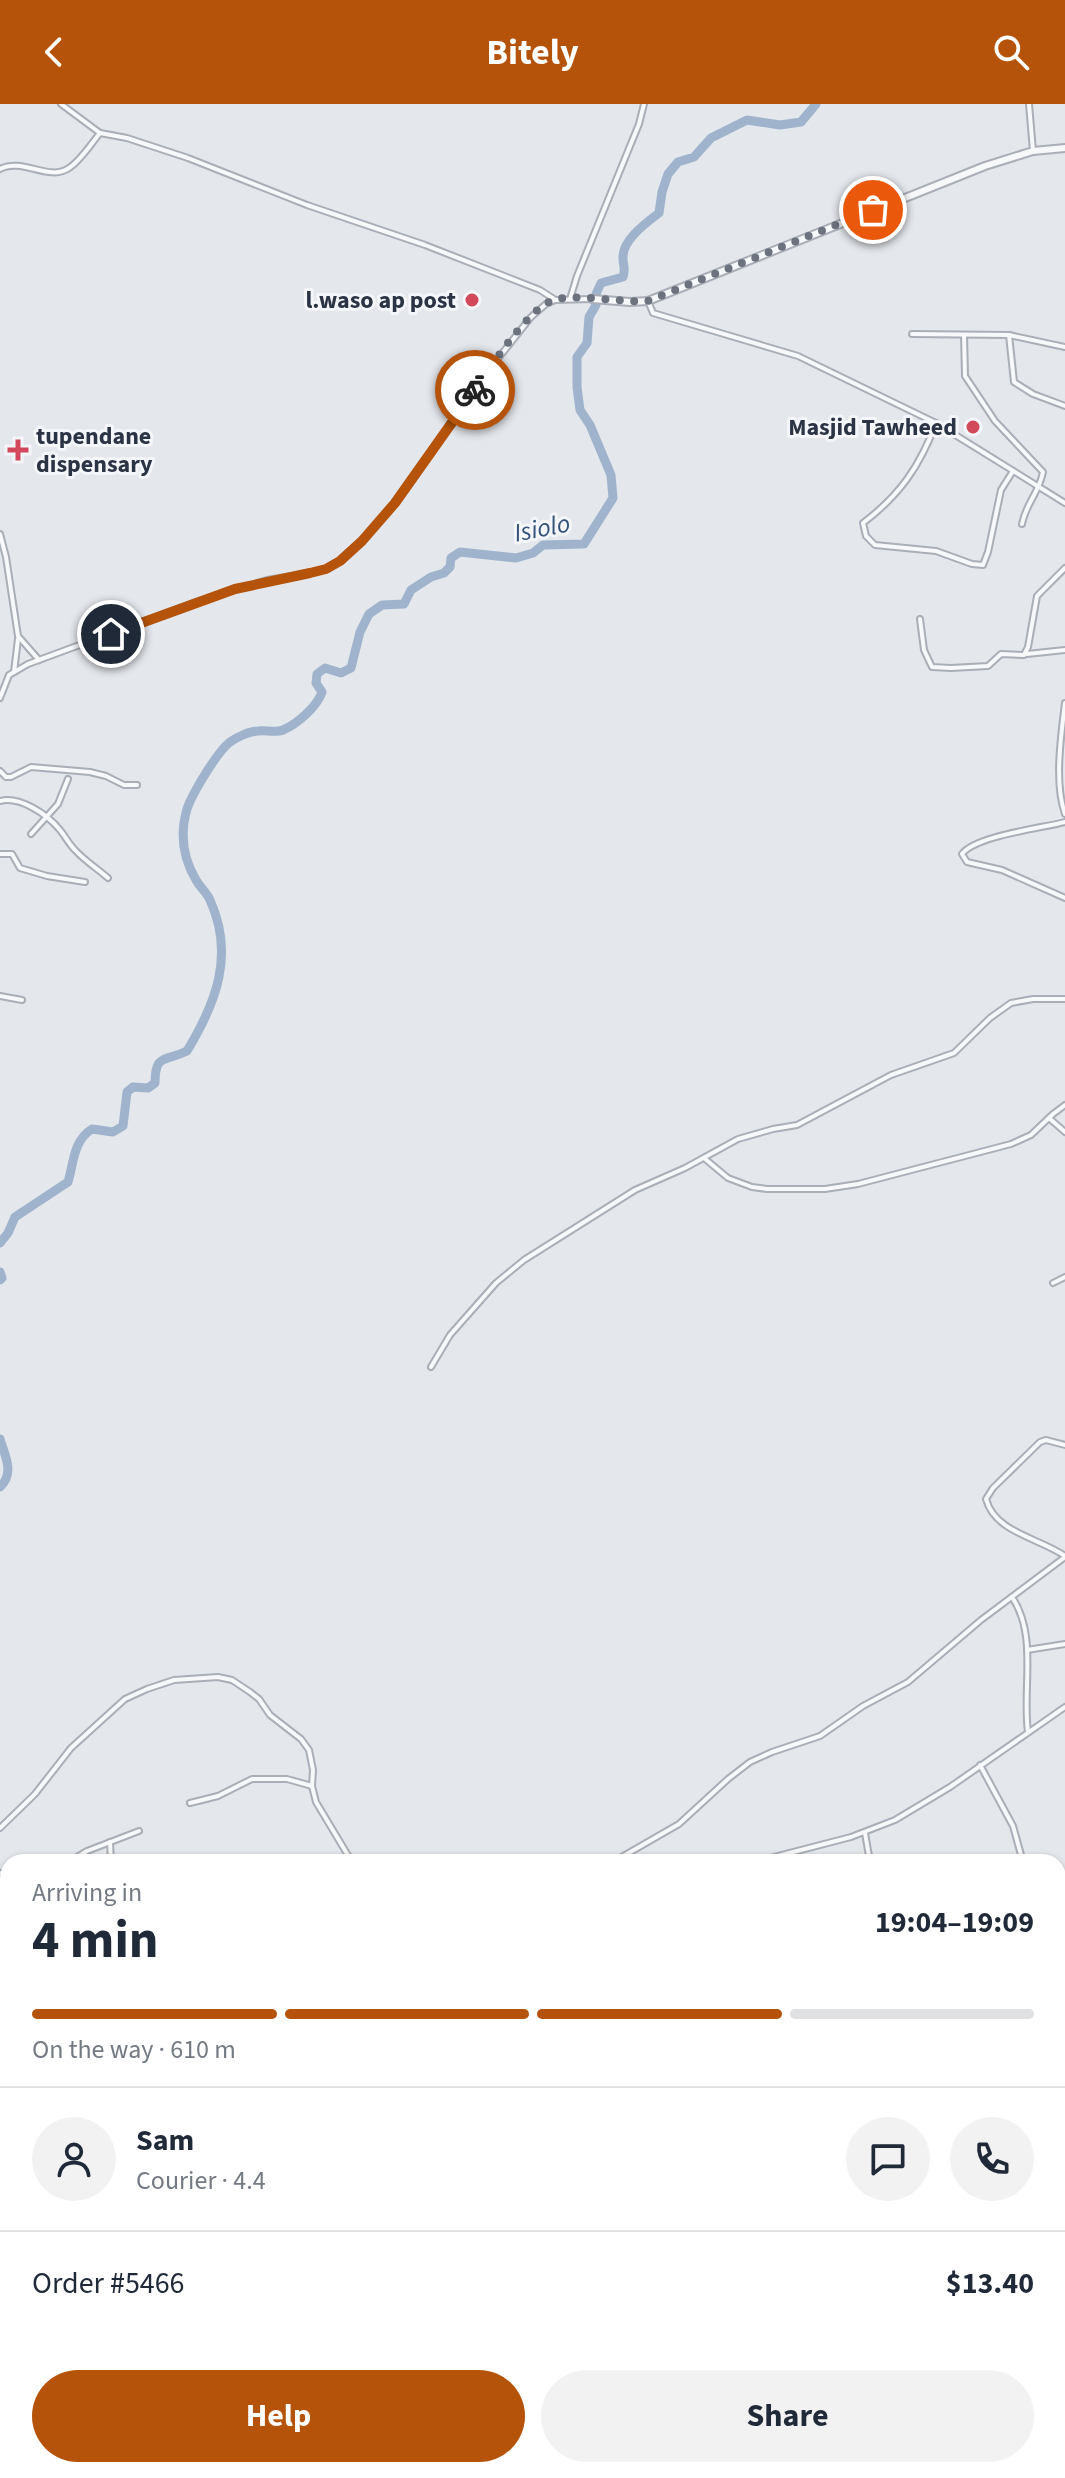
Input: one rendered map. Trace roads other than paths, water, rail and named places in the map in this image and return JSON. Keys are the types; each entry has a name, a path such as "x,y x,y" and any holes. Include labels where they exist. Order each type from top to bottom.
{"street":[{"path":"61,104 100,133 127,138 188,158 307,205 425,245 540,290 555,300"},
{"path":"570,299 639,124 644,104"},
{"path":"1029,104 1033,151"},
{"path":"0,169 7,165 59,172 70,168 100,133"},
{"path":"0,698 6,680 14,672 39,660 209,597 267,580 326,569 340,561 362,541 406,489 519,330 546,304 570,299 648,301 927,188 1033,151 1065,148"},
{"path":"648,301 653,313 798,356 936,423 1065,503"},
{"path":"912,334 1009,335 1065,347"},
{"path":"964,335 965,376 995,421 1043,472 1040,489 1026,507 1022,524"},
{"path":"1009,335 1014,382 1033,394 1065,406"},
{"path":"936,423 909,479 885,506 863,523 866,536 875,545 936,551 983,565 1001,490 1013,471"},
{"path":"0,534 18,636 14,672"},
{"path":"1025,654 1037,596 1065,568"},
{"path":"920,619 924,650 932,667 988,666 1001,654 1065,650"},
{"path":"18,636 39,660"},
{"path":"1065,703 1059,789 1065,814"},
{"path":"0,771 6,777 31,767 90,772 124,785 137,785"},
{"path":"31,834 58,804 68,779"},
{"path":"0,801 8,799 24,804 46,818 59,828 80,855 108,878"},
{"path":"1065,822 1009,833 967,848 962,854 967,862 1007,872 1065,898"},
{"path":"0,854 12,854 20,868 85,882"},
{"path":"0,996 22,1000"},
{"path":"431,1367 450,1335 481,1297 514,1268 626,1195 738,1139 806,1121 891,1075 954,1053 990,1018 1011,1003 1065,999"},
{"path":"704,1158 728,1178 752,1187 839,1188 1003,1146 1031,1135 1065,1105"},
{"path":"1049,1118 1065,1132"},
{"path":"1053,1283 1065,1277"},
{"path":"1064,1558 1016,1532 989,1507 986,1499 993,1488 1040,1442 1046,1440 1065,1445"},
{"path":"1064,1558 1065,1566"},
{"path":"627,1854 679,1824 750,1762 820,1736 863,1706 908,1682 1064,1558"},
{"path":"1012,1597 1027,1650 1025,1690 1028,1733"},
{"path":"1027,1650 1065,1644"},
{"path":"0,1828 41,1787 71,1748 133,1694 174,1680 211,1677 224,1678 250,1692 270,1715 301,1739 313,1761 312,1786 321,1814 348,1854"},
{"path":"785,1854 865,1833 915,1810 1065,1707"},
{"path":"980,1765 1013,1826 1021,1854"},
{"path":"190,1803 218,1796 252,1779 287,1779 312,1786"},
{"path":"82,1854 139,1831"},
{"path":"865,1833 869,1854"},
{"path":"110,1842 111,1854"}],"waterway":[{"name":"Isiolo","path":"0,1243 15,1217 68,1182 75,1152 86,1134 92,1129 113,1132 123,1126 127,1092 133,1087 148,1088 155,1083 159,1063 187,1051 214,997 219,978 221,940 210,900 188,863 183,836 187,809 212,764 225,747 240,736 255,731 280,731 300,719 322,692 316,683 317,674 325,668 341,673 351,668 360,632 369,614 382,605 404,604 411,590 444,573 450,567 451,558 460,552 516,558 533,553 543,545 584,544 613,498 611,475 590,425 580,410 577,387 577,357 587,343 589,317 596,305 596,294 601,283 623,277 626,245 659,213 668,174 678,162 694,157 711,138 747,120 780,125 801,122 816,104"},
{"name":"Isiolo","path":"0,1272 0,1280"},
{"name":"Isiolo","path":"0,1439 8,1470 0,1487"}],"place":[{"name":"l.waso ap post","path":"472,300"},
{"name":"Masjid Tawheed","path":"973,427"},
{"name":"tupendane dispensary","path":"18,450"}]}
